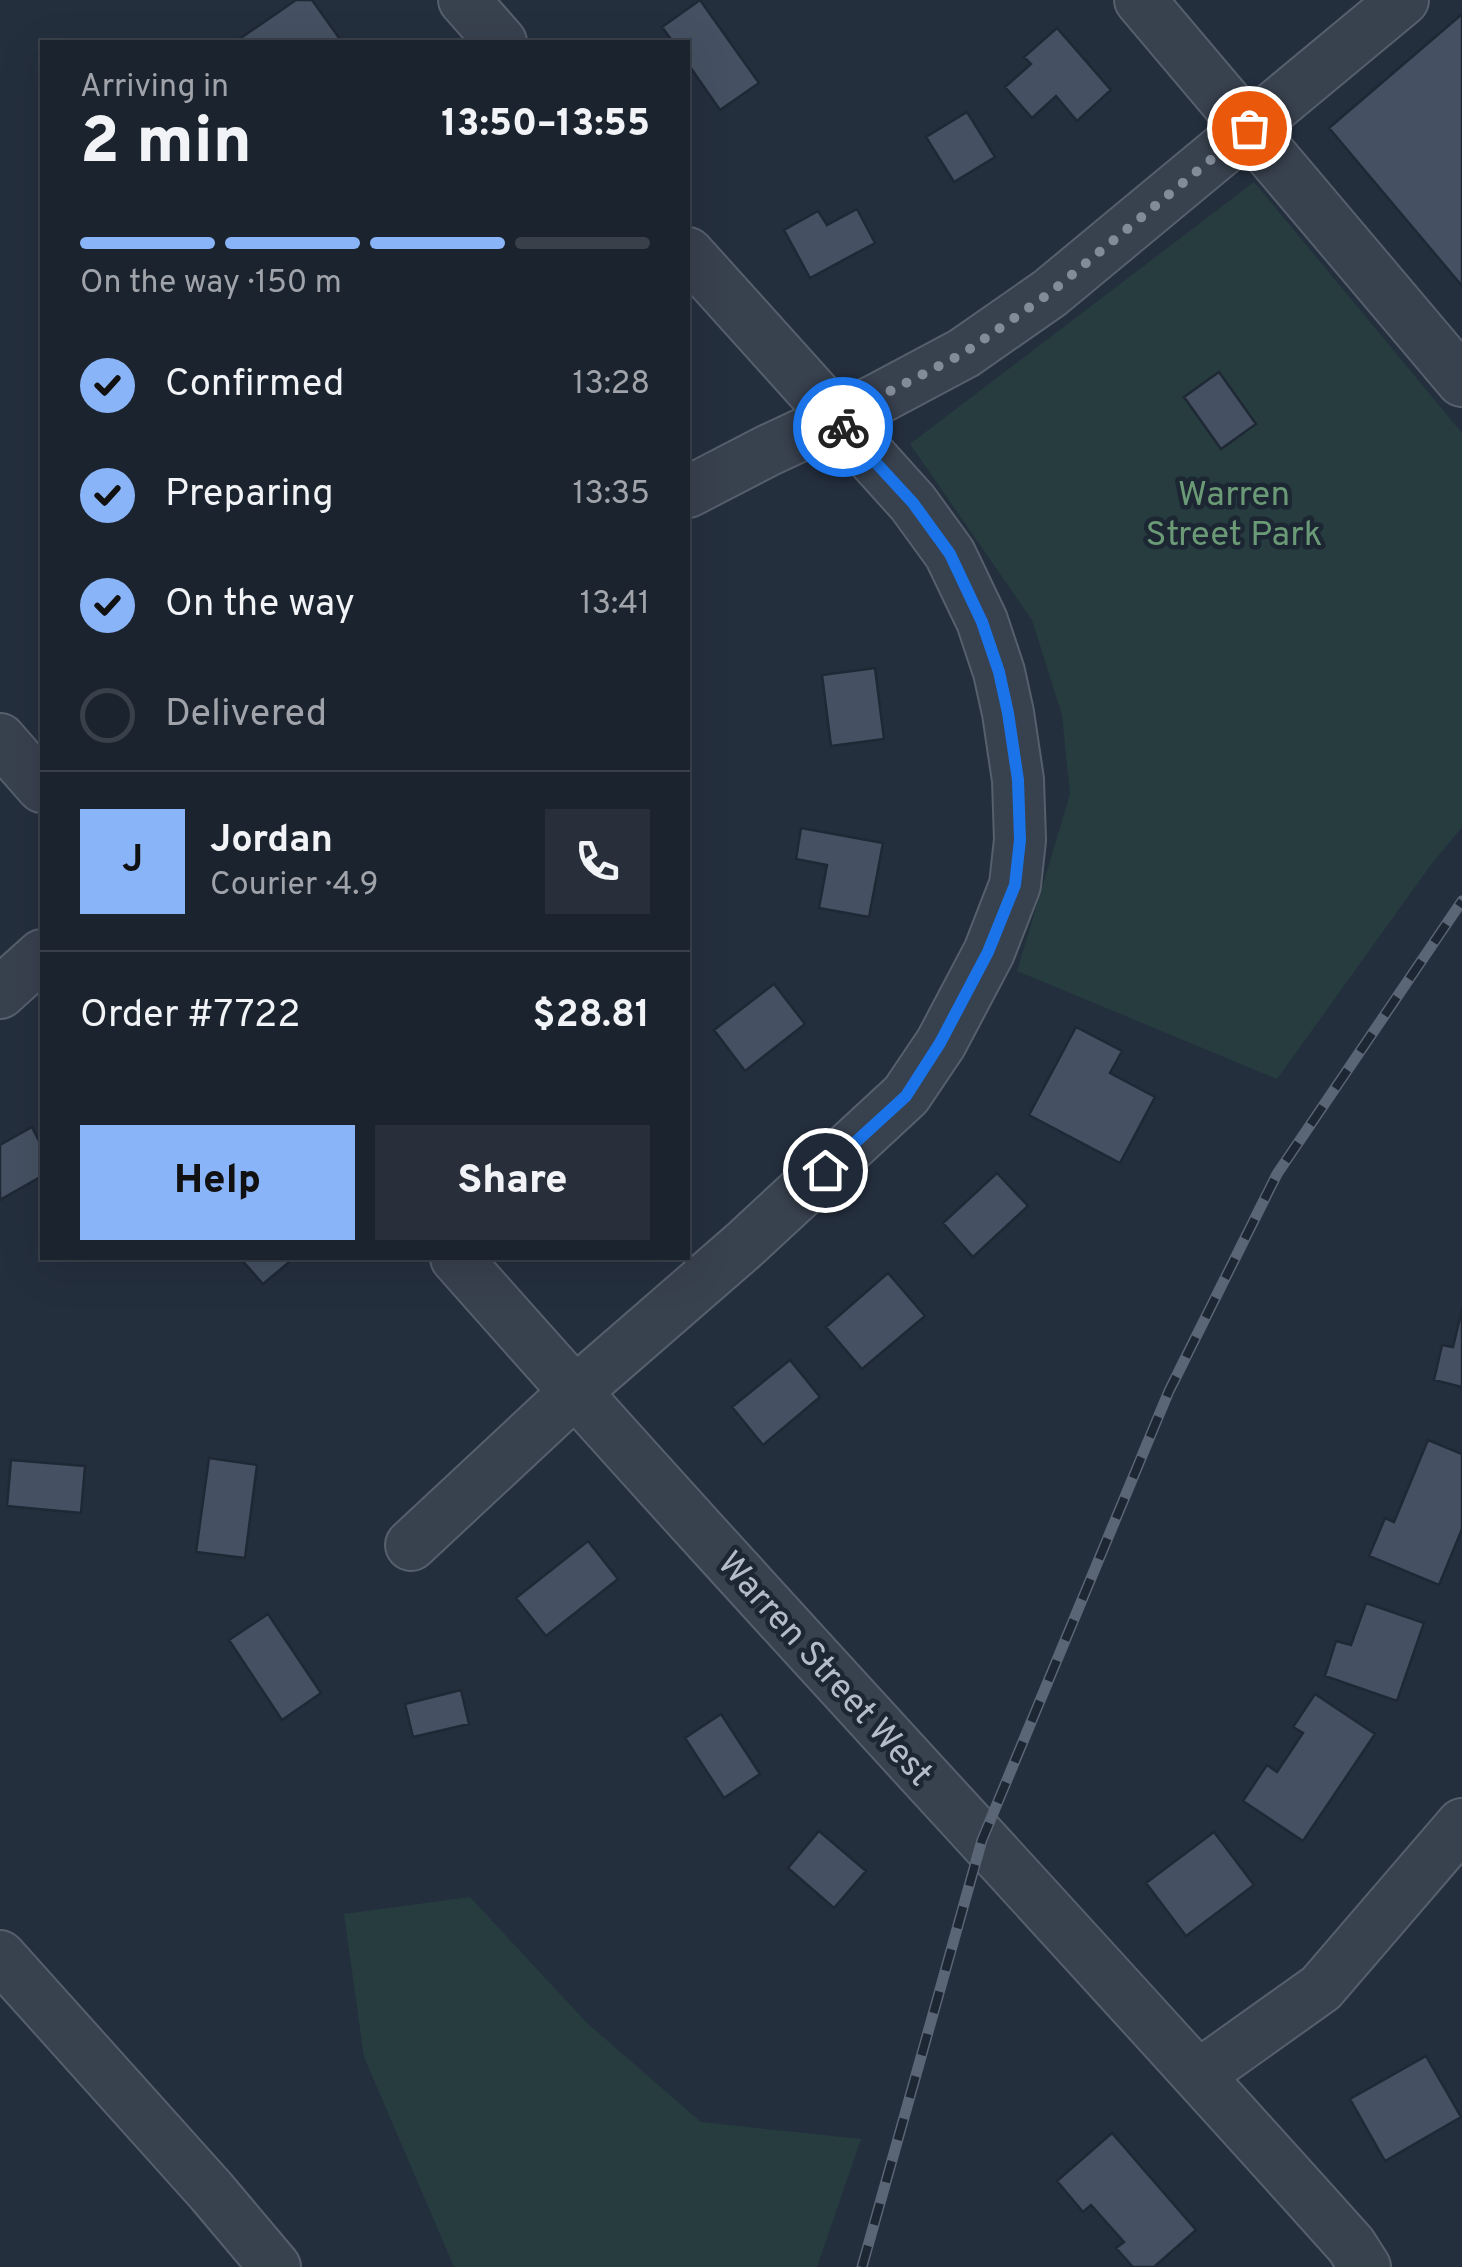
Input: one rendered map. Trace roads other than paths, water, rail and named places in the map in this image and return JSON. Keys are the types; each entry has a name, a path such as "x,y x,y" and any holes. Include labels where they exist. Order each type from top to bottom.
{"street":[{"path":"464,0 500,40"},
{"path":"1140,0 1462,381"},
{"path":"690,491 964,353 1050,293 1403,0"},
{"path":"411,1545 575,1392 743,1246 906,1096 940,1043 988,952 1015,885 1020,840 1018,780 1002,686 982,622 950,554 913,503 690,256"},
{"path":"0,739 40,785"},
{"path":"0,993 40,957"},
{"name":"Warren Street West","path":"458,1260 1199,2075 1351,2245 1365,2267"},
{"path":"1199,2075 1321,1988 1462,1824"},
{"path":"0,1956 275,2267"}],"railway":[{"path":"862,2267 982,1840 1169,1391 1277,1174 1462,901"}],"park label":[{"name":"Warren Street Park","path":"1234,513"}]}
